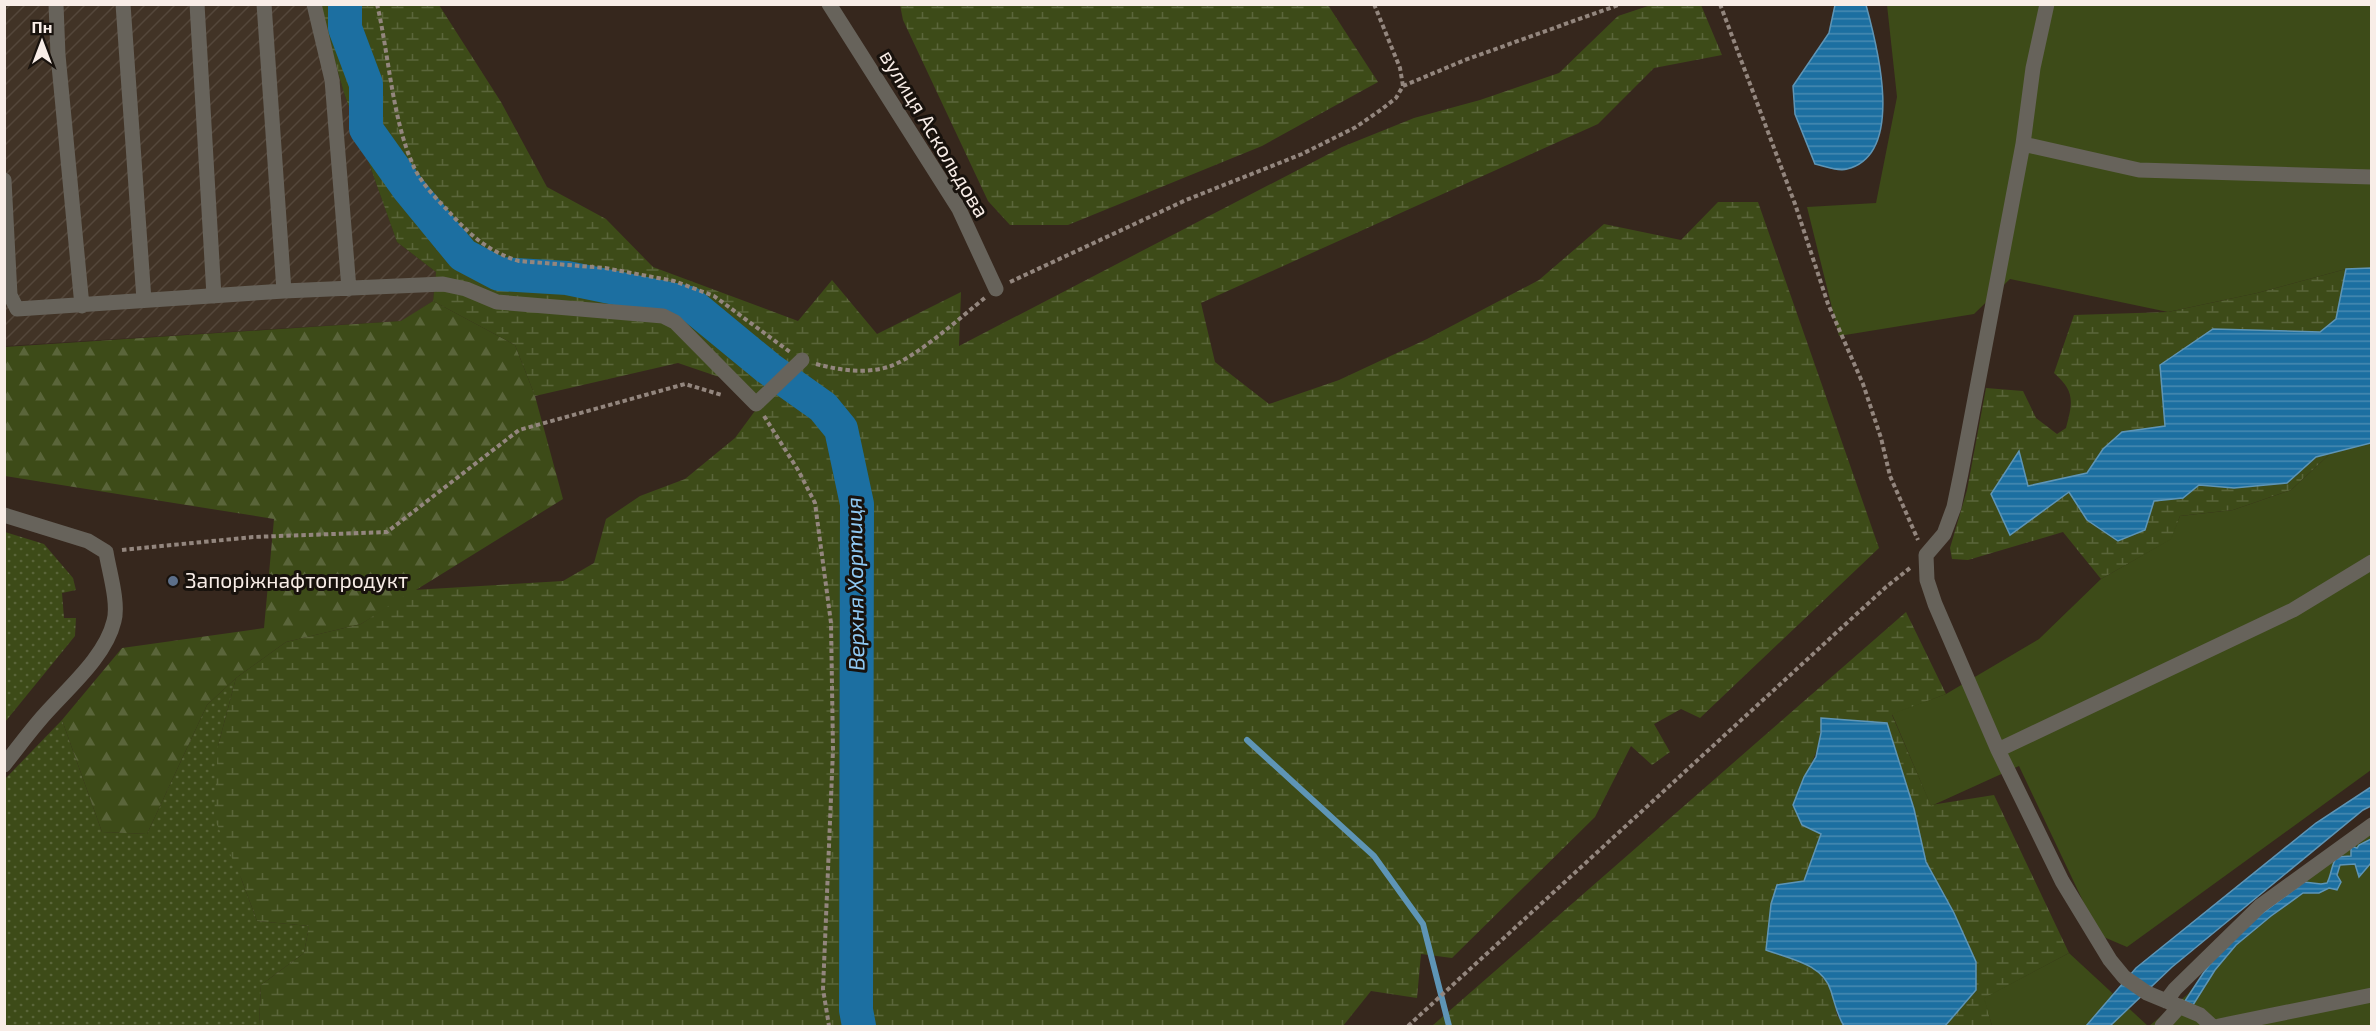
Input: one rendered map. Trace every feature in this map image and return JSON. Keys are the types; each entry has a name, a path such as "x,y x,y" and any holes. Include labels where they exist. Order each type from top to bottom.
{"street":[{"path":"56,4 58,55 82,306"},
{"path":"123,4 144,300"},
{"path":"197,4 214,296"},
{"path":"264,4 284,291"},
{"path":"314,4 332,80 349,289"},
{"name":"вулиця Аскольдова","path":"829,4 959,209 996,289"},
{"path":"2047,4 2033,68 2023,144 1954,507 1944,534 1926,555 1927,579 1935,604 1998,750 2062,881 2110,960 2124,977 2147,993 2200,1015 2212,1026"},
{"path":"2023,144 2139,170 2372,177"},
{"path":"4,180 10,295 17,309 284,291 443,284 466,289 497,302 663,316 675,322 756,404 802,360"},
{"path":"4,515 88,541 106,552 114,602 114,621 104,644 90,665 38,722 4,765"},
{"path":"1998,750 2293,610 2372,561"},
{"path":"2162,1026 2173,1004 2175,989 2260,906 2372,825"},
{"path":"2219,1026 2372,996"}],"path":[{"path":"377,4 402,133 413,166 432,194 464,229 498,255 519,261 646,274 674,281 714,296 802,360 840,370 858,371 889,367 917,351 996,289 1186,200 1302,154 1356,127 1396,98 1403,86 1465,60 1621,4"},
{"path":"1374,4 1400,68 1403,86"},
{"path":"1408,1026 1886,587 1926,555 1890,476 1881,438 1863,384 1828,304 1795,204 1720,4"},
{"path":"106,552 253,537 387,532 519,430 685,384 726,395"},
{"path":"756,404 798,470 815,503 831,623 833,750 823,989 829,1026"}],"shaded area":[{"path":"5,5 319,5 344,93 397,242 436,272 433,301 402,321 5,346"}],"green space":[{"path":"319,5 439,5 501,102 547,187 606,219 653,267 798,321 832,280 877,334 961,292 959,346 1342,147 1414,118 1480,100 1559,73 1618,16 1651,5 1701,5 1722,55 1654,68 1598,124 1201,303 1215,362 1269,404 1339,380 1427,339 1539,280 1604,224 1681,240 1718,202 1758,202 1879,548 1700,718 1681,709 1654,724 1670,752 1652,765 1631,746 1595,817 1452,958 1421,954 1417,998 1371,991 1343,1026 259,1026 261,985 304,953 309,926 257,921 241,878 214,818 218,746 236,678 286,642 361,624 413,590 563,581 594,563 606,519 640,496 685,479 735,438 760,404 728,380 678,363 535,396 515,345 433,301 436,272 397,242 344,93"},
{"path":"900,5 1328,5 1378,82 1262,146 1068,225 1010,225 988,201 903,20"},
{"path":"1887,5 2371,5 2371,268 2346,269 2257,293 2168,312 2010,279 1974,314 1839,336 1807,207 1876,203 1897,97"},
{"path":"2371,268 2371,443 2331,453 2291,490 2233,510 2180,516 2172,539 2101,579 2063,532 1968,560 1952,559 1950,548 1967,490 1986,388 2023,391 2036,418 2057,434 2066,428 2071,404 2069,391 2054,373 2074,315 2168,312 2257,293 2346,269"},
{"path":"433,301 515,345 535,396 563,499 361,624 286,642 236,678 207,705 147,834 102,832 62,720 122,648 264,628 274,519 5,476 4,347 401,321"},
{"path":"2371,443 2371,770 2127,947 2099,935 2019,766 1931,806 1892,714 1946,694 2039,639 2101,579 2171,539 2180,516 2233,510 2291,490 2331,453"},
{"path":"5,532 44,544 73,578 76,590 62,593 64,618 76,618 75,636 5,722"},
{"path":"1906,612 1946,694 1892,715 1931,805 1994,795 2069,953 1985,998 1992,1026 1945,1026 1976,990 1976,962 1954,913 1926,862 1914,809 1887,724 1822,718 1817,749 1804,777 1821,834 1804,881 1816,968 1831,988 1837,1015 1844,1026 1432,1026"},
{"path":"236,678 218,746 241,878 257,921 309,926 304,953 261,985 259,1026 5,1026 4,780 62,720 102,832 147,834 207,705"},
{"path":"2371,832 2371,1026 2149,1026 2188,994 2232,936"},
{"path":"2069,953 2148,1026 1992,1026 1984,998"}],"water":[{"path":"1835,5 1866,5 1876,45 1883,96 1882,121 1876,143 1865,159 1843,170 1815,164 1795,114 1793,86 1829,33"},
{"path":"2371,268 2371,443 2316,457 2287,483 2234,488 2199,485 2183,498 2154,501 2145,530 2118,541 2087,520 2069,492 2010,535 1991,494 2019,451 2028,486 2087,473 2103,449 2122,432 2165,426 2160,365 2213,329 2320,332 2336,319 2346,269"},
{"path":"1821,718 1887,723 1914,809 1926,862 1954,913 1976,962 1976,990 1945,1026 1844,1026 1831,991 1821,974 1805,964 1766,950 1771,904 1777,885 1804,881 1821,834 1802,825 1793,805 1804,777 1816,757 1821,733"},
{"path":"2371,787 2371,806 2363,810 2172,967 2110,1026 2086,1026 2136,968 2316,823"},
{"path":"2371,839 2371,863 2359,877 2355,864 2340,865 2337,875 2341,882 2337,890 2329,888 2319,893 2303,893 2271,916 2236,945 2215,970 2193,1005 2185,1001 2232,936 2304,882 2327,883 2337,857 2351,856 2351,846 2357,848"}],"waterway":[{"name":"Верхня Хортиця","path":"345,4 345,28 366,84 366,129 408,188 463,255 499,274 567,278 689,303 768,368 823,407 841,429 857,504 856,1010 859,1026"},
{"name":"Верхня Хортиця","path":"1247,740 1374,856 1423,924 1449,1026"}],"place":[{"name":"Запоріжнафтопродукт","path":"173,581"}]}
